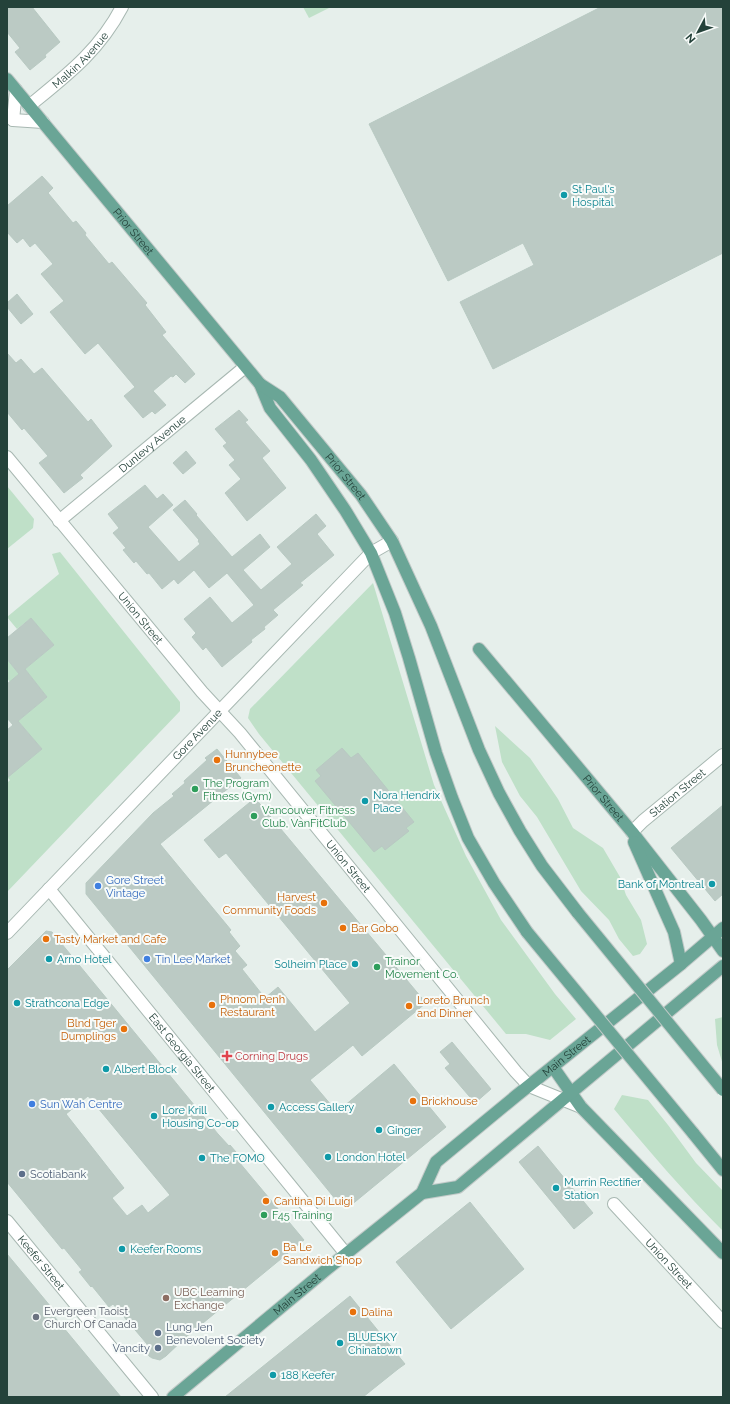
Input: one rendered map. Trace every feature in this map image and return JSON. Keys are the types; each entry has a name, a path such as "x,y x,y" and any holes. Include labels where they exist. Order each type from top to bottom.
{"main road":[{"name":"Prior Street","path":"7,79 245,367 260,384 280,397 361,495 392,541 431,626 480,750 499,793 520,831 542,866 578,913 723,1090"},
{"name":"Prior Street","path":"260,384 270,408 312,460 371,553 397,621 436,753 452,798 468,838 494,883 527,932 723,1170"},
{"name":"Prior Street","path":"479,649 632,832 723,951"},
{"path":"632,832 634,844 659,896 674,932 681,964"},
{"name":"Main Street","path":"173,1397 422,1193 436,1162 681,964 723,928"},
{"name":"Main Street","path":"422,1193 458,1187 723,966"},
{"path":"553,1067 567,1096 582,1109 723,1253"}],"street":[{"name":"Malkin Avenue","path":"30,106 76,67 90,52 104,36 122,7"},
{"path":"16,90 10,122 43,122"},
{"name":"Dunlevy Avenue","path":"59,522 245,367"},
{"name":"Union Street","path":"7,457 59,522 240,733 516,1072 529,1086 567,1096"},
{"name":"Gore Avenue","path":"7,933 371,553 392,541"},
{"name":"Station Street","path":"632,832 643,821 723,755"},
{"name":"East Georgia Street","path":"49,889 346,1254"},
{"name":"Union Street","path":"614,1204 723,1322"},
{"name":"Keefer Street","path":"7,1221 152,1397"}],"green space":[{"path":"303,7 331,7 309,18"},
{"path":"7,486 34,519 33,528 7,549"},
{"path":"60,552 180,702 180,711 7,892 7,783 10,780 7,777 42,749 18,721 47,697 25,669 54,645 31,618 17,629 7,617 59,574 52,554"},
{"path":"373,583 434,785 466,856 501,920 555,994 576,1019 550,1040 526,1034 506,1034 259,734 248,718 250,709"},
{"path":"7,659 19,674 10,682 7,678"},
{"path":"495,726 530,758 558,799 573,828 603,848 620,877 626,895 641,920 647,944 640,954 633,956 619,939 609,920 581,891 537,817 520,796 502,762"},
{"path":"723,1017 723,1065 717,1045 715,1019"},
{"path":"622,1095 648,1100 696,1163 723,1191 723,1231 667,1171 614,1109"}],"building":[{"path":"7,7 32,7 60,42 45,55 46,57 30,70 15,52 20,48 7,32"},
{"name":"St Paul's Hospital","path":"601,7 723,7 723,253 493,369 460,302 534,265 523,243 448,281 369,124"},
{"path":"42,176 53,188 48,193 73,223 76,221 86,233 85,235 109,264 112,262 147,303 145,305 166,332 162,335 195,374 185,383 176,374 173,377 171,376 153,391 166,405 155,414 152,411 143,418 124,396 135,387 98,343 85,354 50,312 64,301 41,274 53,264 35,243 30,247 23,238 17,243 7,232 7,206"},
{"path":"17,294 33,314 21,324 7,307 7,303"},
{"path":"7,353 16,363 21,359 34,374 42,368 88,422 91,419 112,446 80,475 83,478 64,493 39,463 48,456 24,428 22,430 7,412"},
{"path":"239,410 248,420 245,422 270,451 262,458 286,488 247,521 225,493 241,479 229,465 235,460 223,446 227,443 215,429"},
{"path":"186,451 196,463 183,474 173,463"},
{"path":"145,485 157,499 163,494 173,505 148,527 179,562 200,544 198,541 199,540 173,510 185,500 232,557 260,534 270,547 243,570 261,590 292,564 277,547 316,514 326,526 317,534 334,555 300,583 303,585 273,610 278,615 264,627 265,629 251,640 252,642 222,667 206,647 203,650 192,637 196,633 184,619 210,597 232,623 254,605 227,573 209,588 194,570 178,584 174,579 162,589 149,573 147,574 136,561 134,563 123,550 126,548 113,533 119,528 108,514"},
{"path":"31,618 54,645 25,669 47,697 18,721 42,749 7,778 7,730 13,725 7,718 7,684 19,674 7,659 7,638"},
{"name":"Nora Hendrix Place","path":"342,748 351,758 358,753 414,822 406,828 409,831 385,850 382,846 374,852 315,781 321,776 316,770"},
{"path":"217,749 241,778 160,844 231,930 229,932 240,946 235,951 247,965 242,969 265,998 278,987 315,1032 350,1003 226,853 219,858 204,840 255,798 426,1003 362,1056 353,1045 310,1080 337,1112 394,1064 446,1127 350,1206 341,1206 86,894 86,883 153,813 174,796 172,794 207,760 205,758"},
{"path":"723,805 723,894 715,901 671,848"},
{"path":"46,931 52,932 218,1134 242,1159 239,1162 304,1240 160,1360 149,1356 146,1349 147,1344 113,1304 109,1307 92,1286 91,1287 79,1272 82,1270 64,1248 62,1249 7,1182 7,970","holes":["88,1096 170,1195 148,1213 142,1205 127,1216 112,1198 124,1188 66,1114"]},
{"path":"452,1042 491,1089 475,1103 445,1068 450,1064 440,1052"},
{"name":"Murrin Rectifier Station","path":"538,1146 593,1213 574,1229 519,1162"},
{"path":"470,1202 524,1269 451,1329 396,1262"},
{"path":"7,1254 56,1313 53,1315 121,1397 7,1397"},
{"name":"BLUESKY Chinatown","path":"350,1296 405,1364 363,1397 225,1397"}],"place":[{"name":"St Paul's Hospital","path":"564,195"},
{"name":"Hunnybee Bruncheonette","path":"217,760"},
{"name":"The Program Fitness (Gym)","path":"195,789"},
{"name":"Nora Hendrix Place","path":"365,801"},
{"name":"Vancouver Fitness Club, VanFitClub","path":"254,816"},
{"name":"Bank of Montreal","path":"712,884"},
{"name":"Gore Street Vintage","path":"98,886"},
{"name":"Harvest Community Foods","path":"324,903"},
{"name":"Bar Gobo","path":"343,928"},
{"name":"Tasty Market and Cafe","path":"46,939"},
{"name":"Arno Hotel","path":"49,959"},
{"name":"Tin Lee Market","path":"147,959"},
{"name":"Solheim Place","path":"355,964"},
{"name":"Trainor Movement Co.","path":"377,967"},
{"name":"Strathcona Edge","path":"17,1003"},
{"name":"Phnom Penh Restaurant","path":"212,1005"},
{"name":"Loreto Brunch and Dinner","path":"409,1006"},
{"name":"Blnd Tger Dumplings","path":"124,1029"},
{"name":"Corning Drugs","path":"227,1056"},
{"name":"Albert Block","path":"106,1069"},
{"name":"Brickhouse","path":"413,1101"},
{"name":"Sun Wah Centre","path":"32,1104"},
{"name":"Access Gallery","path":"271,1107"},
{"name":"Lore Krill Housing Co-op","path":"154,1116"},
{"name":"Ginger","path":"379,1130"},
{"name":"London Hotel","path":"328,1157"},
{"name":"The FOMO","path":"202,1158"},
{"name":"Scotiabank","path":"22,1174"},
{"name":"Murrin Rectifier Station","path":"556,1188"},
{"name":"Cantina Di Luigi","path":"266,1201"},
{"name":"F45 Training","path":"264,1215"},
{"name":"Keefer Rooms","path":"122,1249"},
{"name":"Ba Le Sandwich Shop","path":"275,1253"},
{"name":"UBC Learning Exchange","path":"166,1298"},
{"name":"Dalina","path":"353,1312"},
{"name":"Evergreen Taoist Church Of Canada","path":"36,1317"},
{"name":"Lung Jen Benevolent Society","path":"158,1333"},
{"name":"BLUESKY Chinatown","path":"340,1343"},
{"name":"Vancity","path":"158,1348"},
{"name":"188 Keefer","path":"273,1375"}]}
